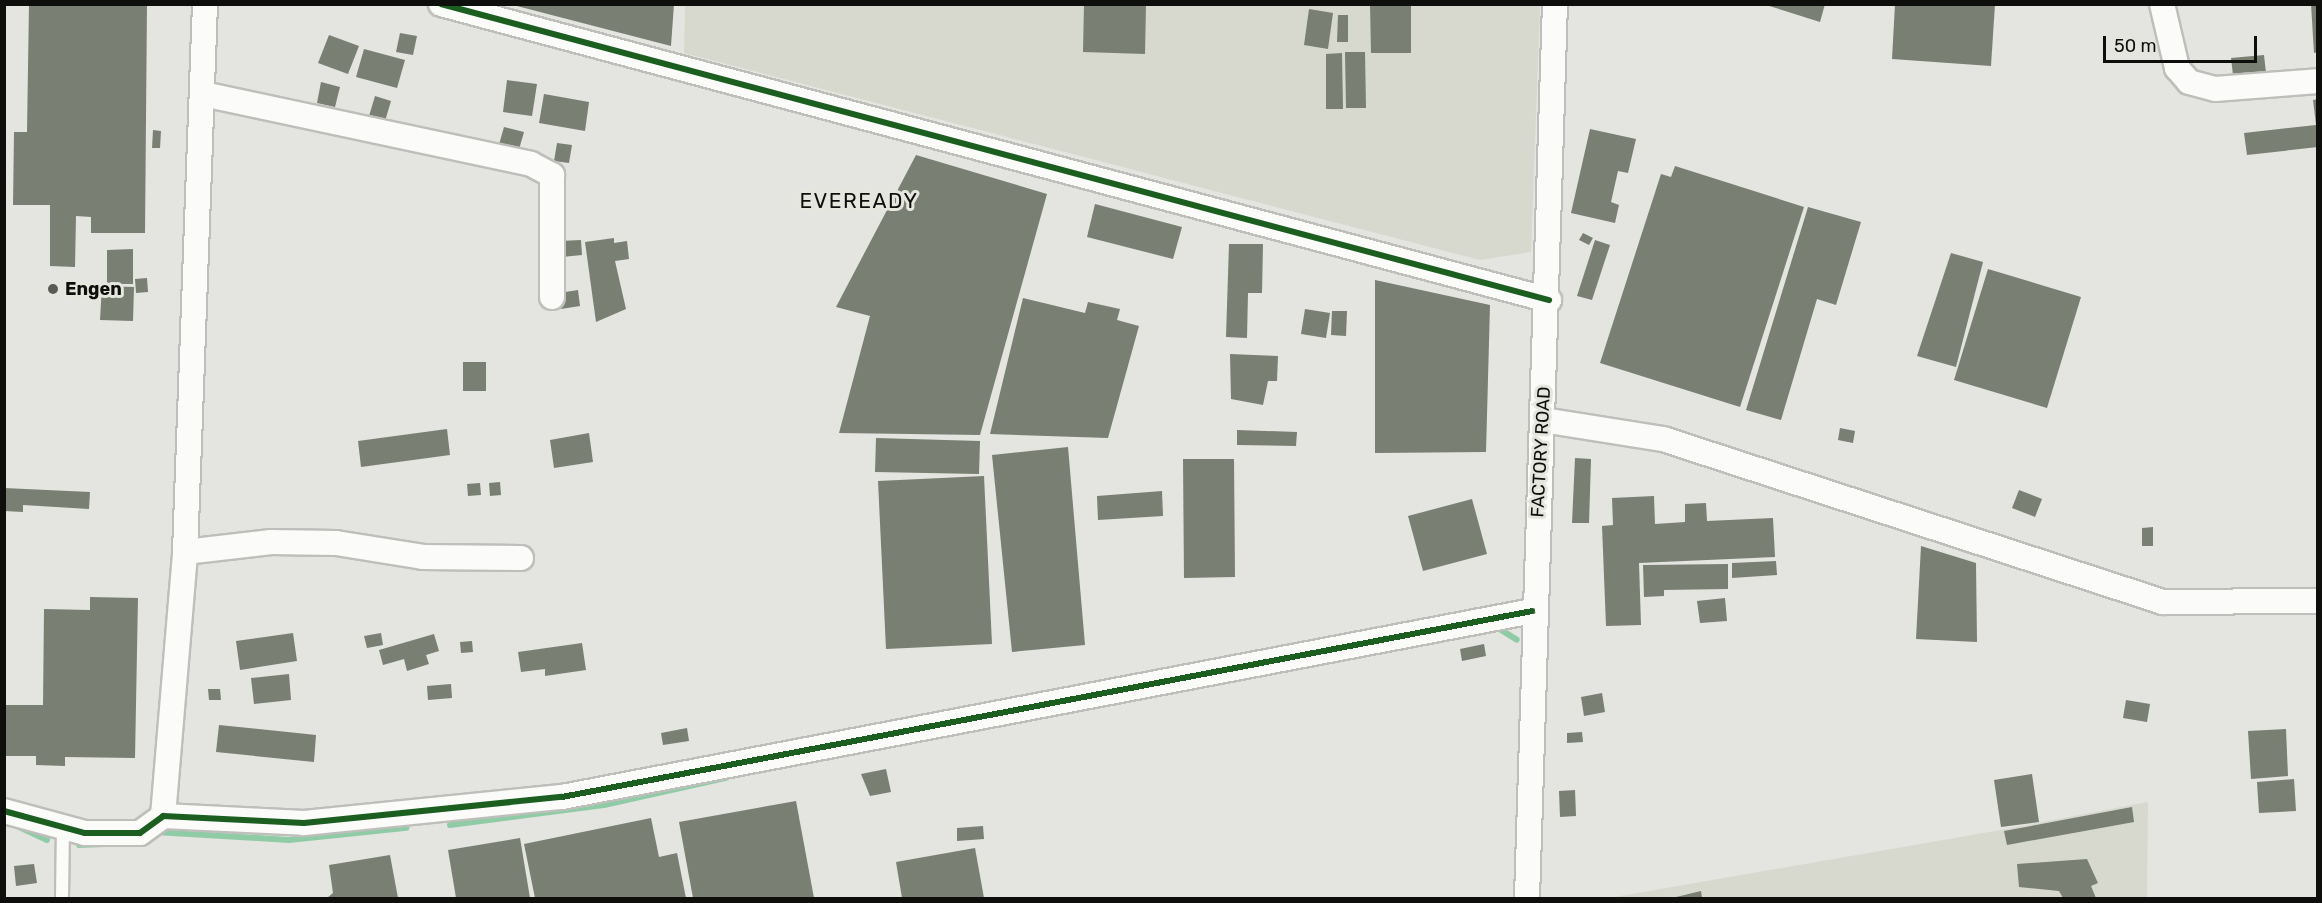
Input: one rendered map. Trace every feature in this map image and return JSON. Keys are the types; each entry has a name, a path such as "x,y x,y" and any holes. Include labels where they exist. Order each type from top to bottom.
{"street":[{"path":"163,816 185,552 205,4"},
{"path":"441,4 1549,300"},
{"name":"FACTORY ROAD","path":"1527,898 1537,711 1532,611 1549,300 1555,4"},
{"path":"2162,4 2177,68 2189,82 2216,88 2318,81"},
{"path":"203,94 531,164 552,175 552,297"},
{"path":"1543,420 1663,438 2163,602 2318,601"},
{"path":"185,552 271,542 336,543 423,557 521,558"},
{"path":"4,811 63,824 85,833 140,833 163,816 304,823 562,797 1532,611"}],"lane":[{"path":"62,898 63,824"}],"shaded area":[{"path":"685,5 1540,5 1531,252 1480,260 684,53"},
{"path":"2148,802 2147,898 1609,898 2001,830"}],"building":[{"path":"29,4 147,4 145,233 91,233 91,217 76,216 75,267 50,266 50,205 13,205 14,132 27,132"},
{"path":"674,4 671,46 513,5"},
{"path":"1084,4 1146,4 1145,54 1083,52"},
{"path":"1370,4 1411,4 1411,53 1371,53"},
{"path":"1763,4 1825,4 1820,22"},
{"path":"1895,4 1995,4 1991,66 1892,59"},
{"path":"2311,4 2318,4 2318,52 2314,53"},
{"path":"1309,9 1333,13 1328,49 1304,45"},
{"path":"1338,15 1348,15 1348,42 1337,42"},
{"path":"400,33 417,36 413,55 396,52"},
{"path":"329,35 359,46 348,74 318,63"},
{"path":"364,49 405,60 397,88 356,77"},
{"path":"1345,52 1365,52 1366,108 1346,108"},
{"path":"1342,53 1343,109 1326,109 1326,54"},
{"path":"2264,55 2266,73 2233,75 2231,58"},
{"path":"507,80 537,84 532,116 503,112"},
{"path":"321,82 340,87 335,107 317,103"},
{"path":"544,94 589,102 585,131 539,123"},
{"path":"375,96 391,101 385,121 369,116"},
{"path":"2318,99 2318,147 2247,155 2244,133 2316,125 2313,100"},
{"path":"504,127 524,132 518,153 498,148"},
{"path":"1590,129 1636,139 1628,173 1618,171 1611,202 1619,205 1615,223 1571,213"},
{"path":"153,130 161,131 160,148 152,148"},
{"path":"557,143 572,145 569,163 554,161"},
{"path":"916,155 1047,194 980,435 839,433 870,316 836,307"},
{"path":"1675,166 1804,207 1740,407 1600,363 1661,174 1671,177"},
{"path":"1095,204 1182,227 1173,259 1087,237"},
{"path":"1808,207 1861,222 1836,305 1817,299 1781,420 1746,410"},
{"path":"1583,233 1593,238 1589,245 1579,240"},
{"path":"614,238 614,243 627,241 629,259 615,261 626,309 596,322 585,242"},
{"path":"581,240 582,255 562,257 560,241"},
{"path":"1595,240 1610,245 1592,300 1577,296"},
{"path":"1229,244 1263,244 1262,293 1248,293 1247,338 1226,337"},
{"path":"133,249 133,284 107,284 107,250"},
{"path":"1951,253 1983,262 1956,367 1917,356"},
{"path":"1988,269 2081,297 2047,408 1954,380"},
{"path":"147,278 148,292 136,293 135,279"},
{"path":"1375,280 1490,305 1486,452 1375,453"},
{"path":"102,286 134,287 133,321 100,320"},
{"path":"578,290 580,306 561,309 559,293"},
{"path":"1023,298 1085,313 1088,302 1120,309 1117,320 1139,326 1108,438 990,434"},
{"path":"1305,309 1330,313 1326,338 1301,334"},
{"path":"1332,311 1347,311 1346,336 1331,335"},
{"path":"1230,354 1278,356 1277,381 1268,381 1263,405 1231,399"},
{"path":"463,362 486,362 486,391 463,391"},
{"path":"1840,428 1855,431 1853,443 1838,440"},
{"path":"447,429 450,455 361,467 358,441"},
{"path":"1237,430 1297,432 1296,446 1237,445"},
{"path":"589,433 593,462 554,468 550,440"},
{"path":"876,438 980,441 979,474 875,472"},
{"path":"1068,447 1085,645 1012,652 992,455"},
{"path":"1575,458 1591,459 1589,523 1572,523"},
{"path":"1183,459 1234,459 1235,577 1184,578"},
{"path":"984,476 992,644 886,649 878,481"},
{"path":"500,482 501,495 490,496 489,483"},
{"path":"480,483 481,495 468,496 467,484"},
{"path":"4,488 90,492 89,509 23,505 23,512 4,511"},
{"path":"2019,490 2042,499 2035,517 2012,508"},
{"path":"1162,491 1163,516 1098,520 1097,496"},
{"path":"1654,496 1655,524 1685,522 1685,504 1706,503 1707,521 1773,518 1775,557 1639,563 1641,625 1606,626 1602,526 1613,525 1612,498"},
{"path":"1472,499 1487,554 1423,571 1408,516"},
{"path":"2153,527 2153,546 2142,546 2142,528"},
{"path":"1921,546 1976,563 1977,642 1916,639"},
{"path":"1776,561 1777,575 1732,578 1732,563"},
{"path":"1728,564 1728,589 1664,590 1664,596 1644,597 1643,565"},
{"path":"90,597 138,598 135,758 65,757 65,766 36,765 36,756 4,756 4,705 43,705 44,609 90,610"},
{"path":"1725,598 1727,621 1700,623 1697,601"},
{"path":"293,633 297,661 240,670 236,641"},
{"path":"381,633 383,645 367,648 364,636"},
{"path":"434,634 439,651 426,655 429,664 407,671 404,659 383,665 379,650"},
{"path":"472,641 473,652 461,653 460,642"},
{"path":"582,643 586,670 545,676 545,669 521,672 518,652"},
{"path":"1484,644 1486,656 1462,661 1460,649"},
{"path":"289,674 291,700 254,704 251,678"},
{"path":"451,684 452,698 428,700 427,686"},
{"path":"208,689 220,689 221,700 209,700"},
{"path":"1602,693 1605,712 1584,716 1581,697"},
{"path":"2126,700 2150,704 2147,722 2123,718"},
{"path":"219,725 316,735 314,762 216,752"},
{"path":"687,728 689,741 663,745 661,733"},
{"path":"2286,729 2288,776 2251,779 2248,731"},
{"path":"1582,732 1583,742 1567,743 1567,733"},
{"path":"886,769 891,792 870,796 861,774"},
{"path":"2032,774 2039,822 2001,827 1994,780"},
{"path":"2294,779 2296,811 2259,813 2257,782"},
{"path":"1575,790 1576,816 1560,817 1559,791"},
{"path":"796,801 814,898 693,898 679,822"},
{"path":"2132,807 2134,822 2007,845 2004,831"},
{"path":"651,818 659,857 677,853 686,898 535,898 524,844"},
{"path":"983,826 984,839 957,841 957,828"},
{"path":"520,838 530,898 456,898 448,850"},
{"path":"975,848 984,898 902,898 896,862"},
{"path":"390,855 398,898 327,898 333,893 329,865"},
{"path":"2087,859 2098,883 2091,886 2096,898 2063,898 2059,891 2019,887 2017,864"},
{"path":"34,864 37,883 16,886 14,866"},
{"path":"1701,891 1702,898 1672,898"}],"waterway":[{"path":"1498,628 1517,640"},
{"path":"450,825 604,805 726,778"},
{"path":"17,826 47,840"},
{"path":"156,832 289,840 406,828"},
{"path":"79,845 130,843"}],"cycle path":[{"path":"441,4 1549,300"},
{"path":"4,811 85,833 140,833 163,816 304,823 562,797 1532,611"}],"place":[{"name":"Engen","path":"53,289"}],"district":[{"name":"EVEREADY","path":"859,201"}]}
